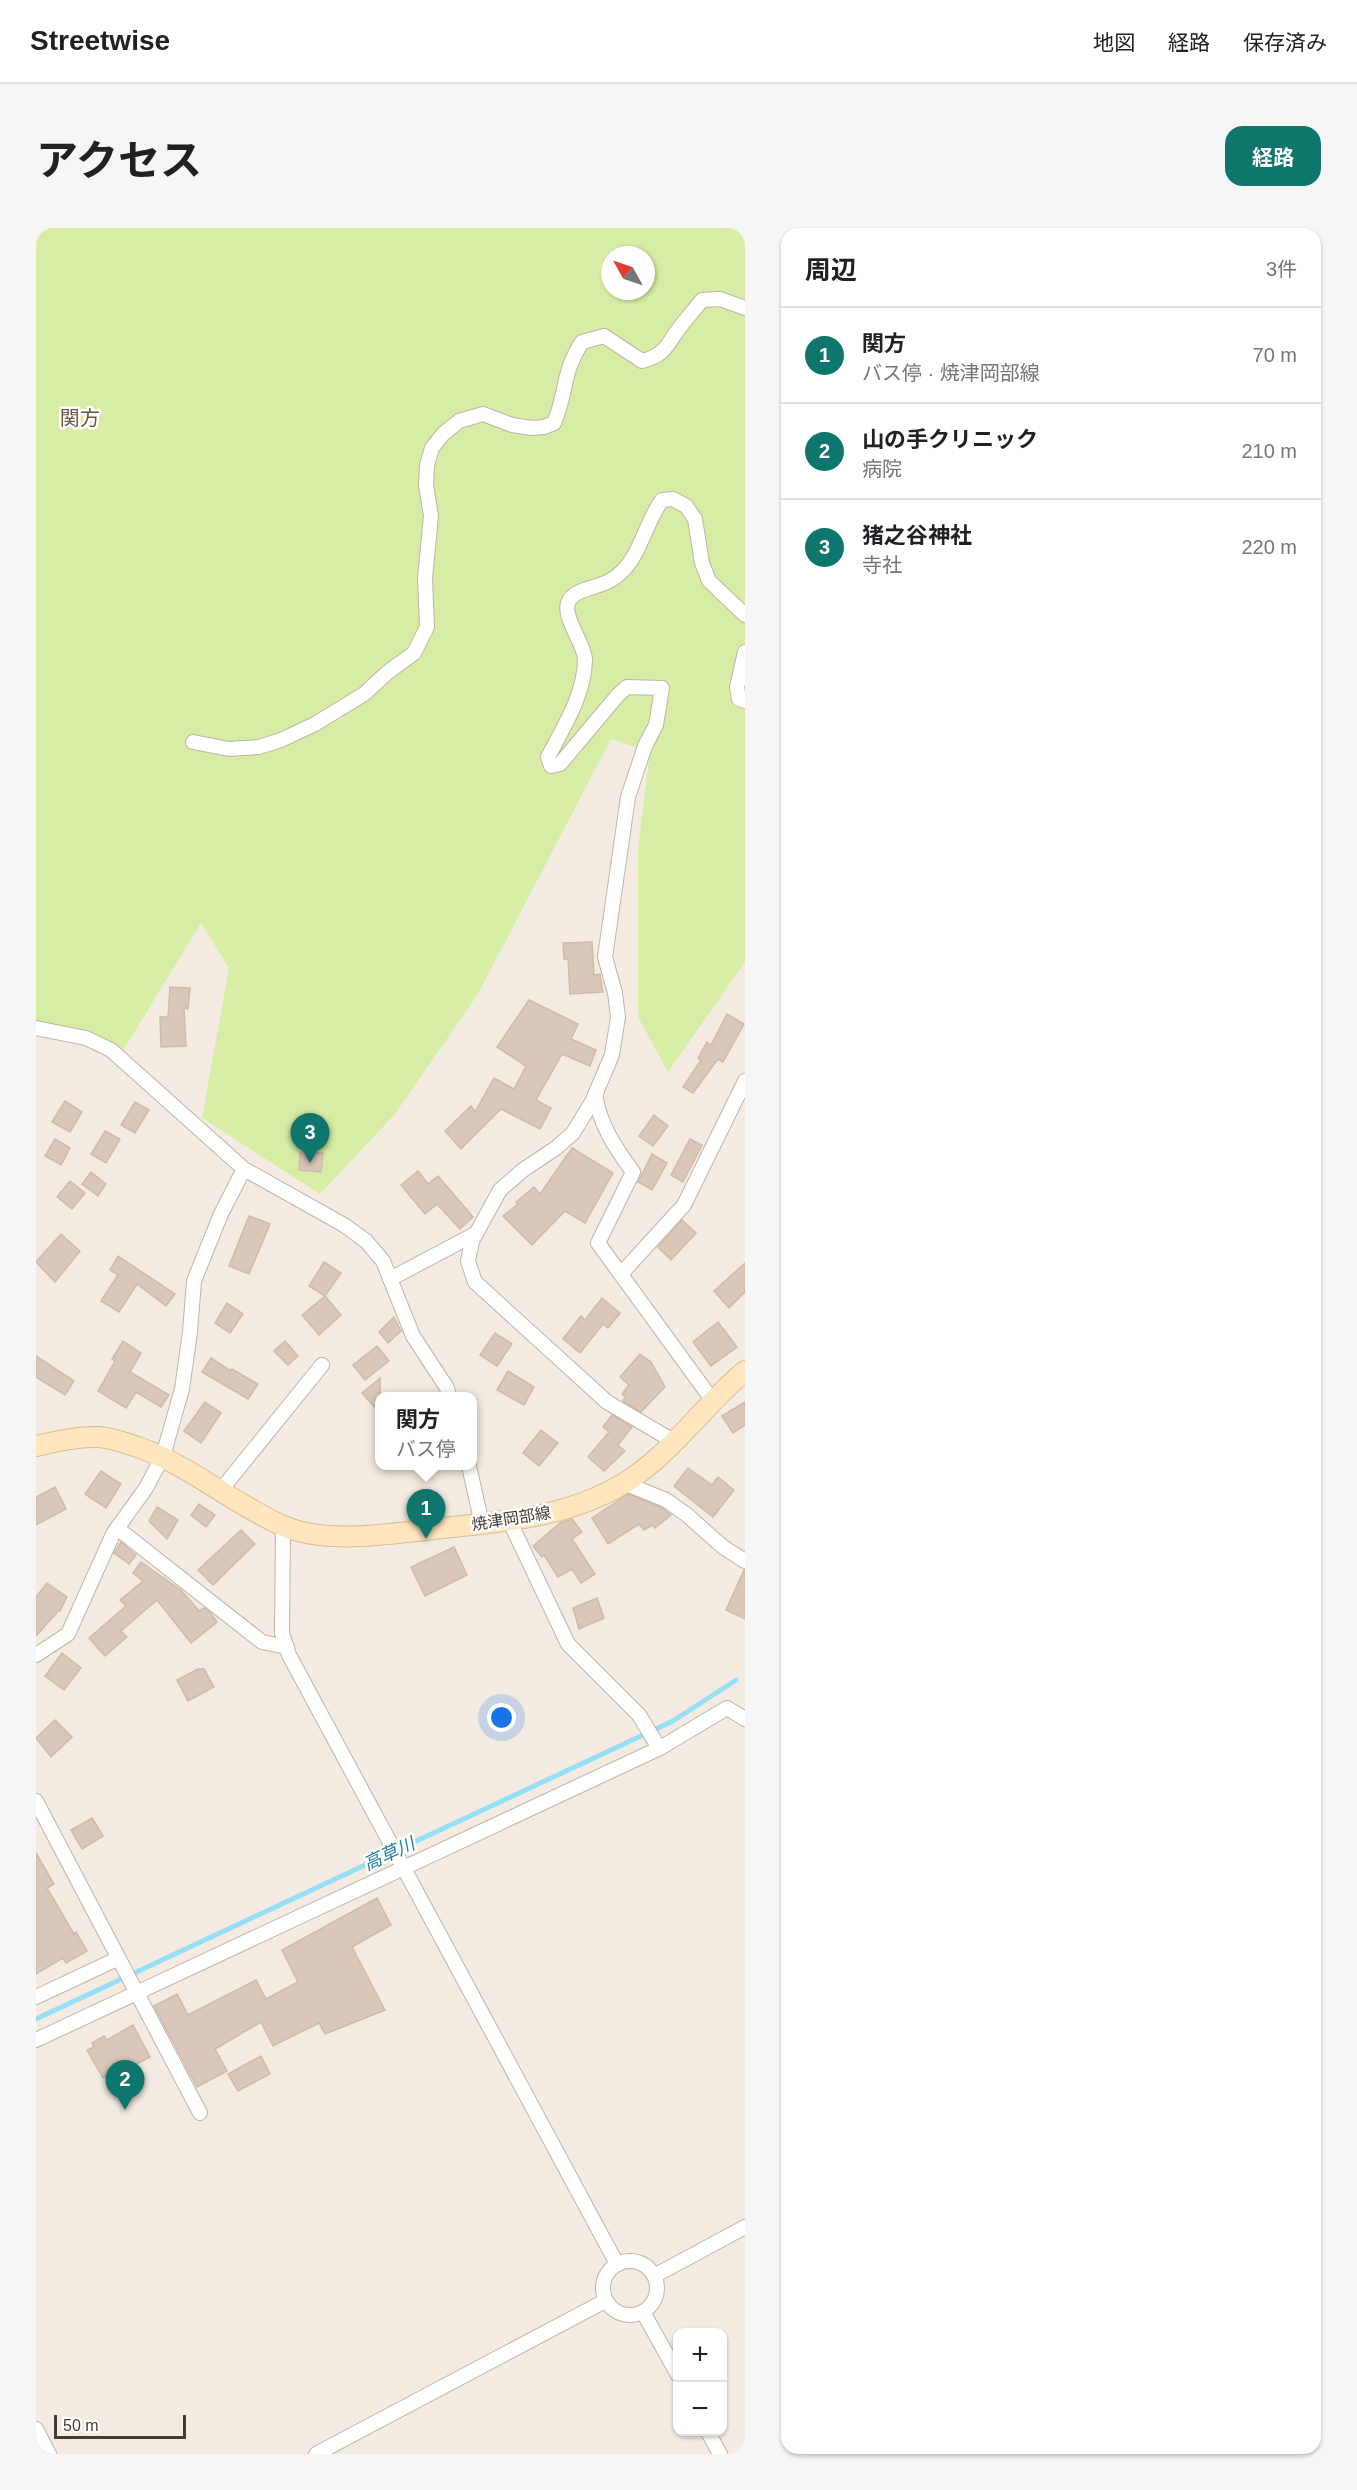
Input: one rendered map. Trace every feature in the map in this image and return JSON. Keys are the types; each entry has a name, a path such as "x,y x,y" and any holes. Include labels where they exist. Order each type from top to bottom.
{"main road":[{"name":"焼津岡部線","path":"36,1446 64,1439 99,1437 119,1440 163,1456 283,1526 320,1534 357,1537 482,1524 547,1513 586,1502 624,1483 675,1442 745,1371"}],"street":[{"path":"193,742 229,749 259,747 281,740 315,724 364,694 414,653 427,627 425,578 430,516 426,484 427,465 432,448 443,434 459,421 483,414 512,425 544,427 554,423 562,405 568,364 582,342 604,336 642,361 654,358 667,348 679,328 702,300 720,299 745,308"},
{"path":"675,1442 607,1402 475,1282 468,1261 475,1234 500,1190 573,1133 595,1094 612,1055 618,1017 615,993 605,957 628,797 645,746 656,725 662,688 627,687 560,764 551,766 548,758 570,716 581,684 585,658 568,614 567,605 572,597 611,580 631,562 652,514 662,500 674,499 686,506 695,519 702,563 709,581 745,615"},
{"path":"745,652 737,687 739,699 745,701"},
{"path":"36,1028 86,1038 111,1050 244,1169 344,1225 366,1241 383,1261 413,1336 448,1392"},
{"path":"621,1274 684,1205 745,1082"},
{"path":"595,1094 598,1113 607,1136 633,1172 598,1243 713,1401"},
{"path":"36,1655 68,1634 117,1528 146,1488 163,1456 182,1389 194,1281 221,1214 244,1169"},
{"path":"390,1279 475,1234"},
{"path":"221,1490 322,1365"},
{"path":"470,1470 482,1524"},
{"path":"624,1483 666,1500 723,1547 745,1561"},
{"path":"509,1520 568,1644 643,1722 656,1743"},
{"path":"283,1526 280,1601 282,1632 287,1647 617,2264"},
{"path":"117,1528 262,1642 287,1647"},
{"path":"36,2040 134,1990 660,1749 726,1708 745,1719"},
{"path":"36,1802 200,2113"},
{"path":"36,1997 119,1962"},
{"path":"654,2276 745,2227"},
{"path":"639,2262 647,2266 654,2276 656,2296 653,2303 643,2312 625,2315 610,2308 605,2301 602,2286 604,2277 617,2264 639,2262"},
{"path":"316,2454 605,2301"},
{"path":"643,2312 673,2366"},
{"path":"36,2429 49,2454"},
{"path":"710,2436 720,2454"}],"green space":[{"path":"36,228 745,228 745,962 668,1072 638,1017 638,849 650,752 611,739 478,994 395,1114 320,1194 202,1118 229,968 201,923 124,1049 36,1020"}],"building":[{"path":"592,942 594,975 600,974 603,992 570,994 568,959 564,959 563,943"},
{"path":"170,987 190,988 188,1009 184,1008 186,1046 161,1047 160,1017 168,1017"},
{"path":"529,1000 578,1024 571,1039 596,1050 590,1066 562,1054 536,1100 551,1108 540,1129 501,1109 461,1149 445,1131 471,1106 475,1112 494,1078 514,1089 526,1066 497,1047"},
{"path":"727,1014 744,1024 723,1062 718,1059 693,1093 683,1087 701,1060 698,1058 707,1042 711,1045"},
{"path":"65,1101 82,1112 70,1132 52,1122"},
{"path":"135,1102 149,1110 135,1133 121,1125"},
{"path":"654,1115 668,1126 653,1146 639,1136"},
{"path":"105,1131 120,1139 106,1163 91,1154"},
{"path":"55,1139 70,1148 61,1165 45,1156"},
{"path":"690,1139 702,1145 683,1182 671,1175"},
{"path":"572,1148 613,1173 585,1223 565,1211 532,1245 503,1216 534,1187 540,1194"},
{"path":"300,1152 323,1153 321,1172 299,1170"},
{"path":"652,1154 667,1163 652,1190 638,1182"},
{"path":"418,1171 428,1184 438,1176 473,1217 460,1229 437,1204 425,1214 401,1185"},
{"path":"91,1172 106,1184 98,1196 82,1184"},
{"path":"70,1181 85,1193 72,1209 57,1197"},
{"path":"249,1216 270,1224 249,1274 229,1266"},
{"path":"682,1220 696,1233 671,1260 658,1247"},
{"path":"61,1234 80,1251 55,1282 36,1262"},
{"path":"118,1256 175,1294 166,1306 137,1284 119,1312 101,1301 118,1275 110,1270"},
{"path":"324,1262 341,1273 325,1296 309,1286"},
{"path":"745,1263 745,1292 729,1308 714,1291"},
{"path":"325,1296 341,1315 319,1335 302,1315"},
{"path":"602,1298 620,1313 608,1328 603,1324 580,1353 563,1339 581,1316 585,1320"},
{"path":"227,1303 243,1314 230,1333 215,1323"},
{"path":"394,1317 401,1331 388,1343 379,1332"},
{"path":"718,1322 737,1347 711,1366 693,1342"},
{"path":"495,1333 512,1344 497,1366 480,1355"},
{"path":"123,1341 141,1353 130,1372 169,1395 161,1407 136,1392 126,1408 98,1391"},
{"path":"285,1341 298,1356 288,1365 274,1351"},
{"path":"377,1346 389,1361 365,1380 353,1365"},
{"path":"640,1354 651,1362 665,1387 641,1412 623,1401 625,1397 622,1394 629,1385 620,1377"},
{"path":"36,1356 74,1381 65,1395 36,1377"},
{"path":"211,1358 258,1384 248,1399 202,1372"},
{"path":"508,1371 534,1387 524,1405 497,1390"},
{"path":"380,1378 380,1392 375,1392 375,1407 362,1393"},
{"path":"205,1402 221,1413 201,1443 184,1431"},
{"path":"745,1402 745,1425 733,1433 722,1416"},
{"path":"612,1415 632,1427 618,1445 625,1451 604,1471 588,1457 609,1432 603,1427"},
{"path":"541,1430 558,1443 539,1466 523,1453"},
{"path":"688,1468 712,1485 718,1477 734,1490 713,1517 674,1486"},
{"path":"101,1471 121,1484 106,1508 85,1494"},
{"path":"55,1487 66,1509 36,1525 36,1497"},
{"path":"628,1494 662,1508 671,1515 655,1528 652,1525 644,1530 639,1524 608,1544 592,1518"},
{"path":"199,1504 215,1515 206,1527 191,1515"},
{"path":"157,1507 178,1520 167,1539 149,1521"},
{"path":"572,1519 582,1532 572,1539 595,1574 581,1583 572,1569 558,1577 544,1555 542,1557 533,1546 560,1523"},
{"path":"241,1530 255,1544 213,1585 198,1570"},
{"path":"121,1542 136,1555 129,1564 114,1553"},
{"path":"454,1547 467,1575 425,1596 411,1567"},
{"path":"141,1562 181,1590 199,1611 204,1608 210,1612 217,1622 191,1643 157,1600 121,1631 127,1637 105,1656 89,1638 126,1606 120,1600 143,1581 133,1573"},
{"path":"745,1570 745,1619 726,1610"},
{"path":"47,1583 67,1597 60,1611 36,1636 36,1597"},
{"path":"597,1598 604,1618 579,1629 573,1608"},
{"path":"62,1653 81,1668 64,1690 45,1676"},
{"path":"198,1669 204,1669 214,1687 188,1701 177,1680"},
{"path":"55,1720 72,1737 51,1757 36,1738"},
{"path":"92,1818 103,1836 82,1849 71,1830"},
{"path":"36,1853 54,1884 47,1888 74,1934 76,1932 87,1951 66,1963 63,1958 36,1974"},
{"path":"377,1898 391,1925 352,1947 385,2010 325,2034 319,2023 273,2046 261,2022 215,2049 227,2071 197,2087 154,2006 177,1994 188,2015 256,1980 266,1999 298,1982 282,1950"},
{"path":"133,2025 150,2057 133,2066 131,2062 103,2078 87,2050 94,2047 92,2043 104,2036 107,2040"},
{"path":"261,2056 270,2074 238,2091 228,2074"}],"waterway":[{"name":"高草川","path":"36,2019 673,1721 736,1680"}],"place":[{"name":"猪之谷神社","path":"310,1163"},
{"name":"関方","path":"426,1539"},
{"name":"山の手クリニック","path":"125,2110"}],"district":[{"name":"関方","path":"80,418"}]}
